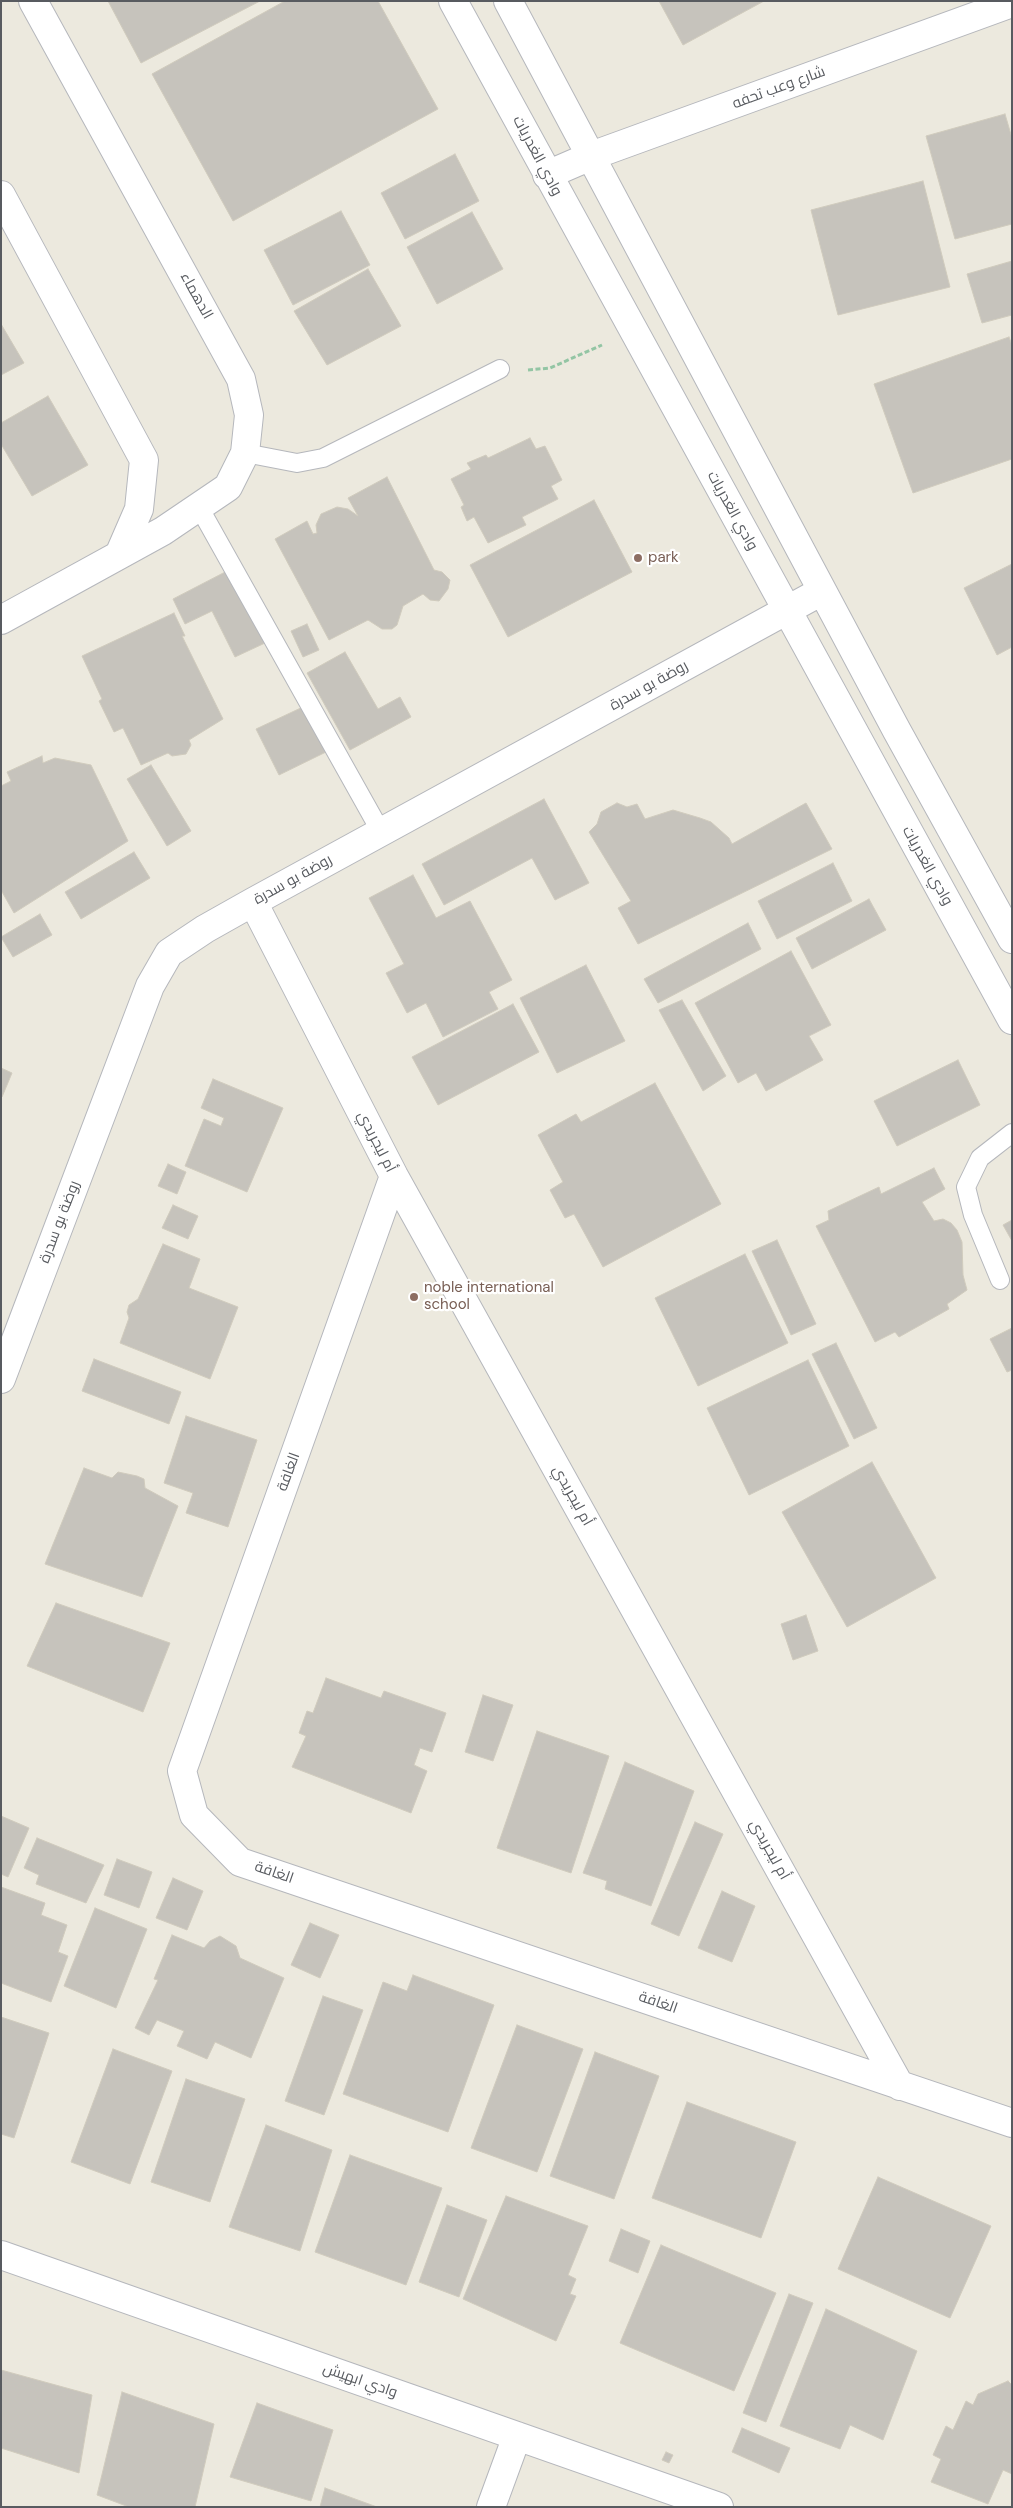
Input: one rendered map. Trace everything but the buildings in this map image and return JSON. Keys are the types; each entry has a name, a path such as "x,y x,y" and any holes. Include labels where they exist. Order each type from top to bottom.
{"street":[{"name":"الدهماء","path":"1,620 163,531 228,486 245,453 250,416 241,378 33,1"},
{"name":"وادي الغدريات","path":"453,1 1012,1020"},
{"path":"508,1 822,591 1012,939"},
{"name":"شارع وعب تحفه","path":"547,175 591,156 1012,4"},
{"path":"1,195 144,460 140,509 120,555"},
{"name":"روضة بو سدرة","path":"1,1378 150,986 169,953 205,929 253,902 822,591"},
{"name":"أم ليجريدي","path":"253,902 394,1176 900,2086"},
{"name":"الغافة","path":"394,1176 182,1771 194,1815 240,1862 1012,2123"},
{"name":"وادي ابهيش","path":"1,2255 720,2507"},
{"path":"491,2507 517,2436"}],"lane":[{"path":"245,453 297,463 323,458 500,369"},
{"path":"199,507 380,832"},
{"path":"1000,1280 973,1215 966,1187 980,1158 1012,1133"}],"path":[{"path":"500,369 532,370 550,368 571,360 632,330"}],"place":[{"name":"park","path":"638,558"},
{"name":"noble international school","path":"414,1297"}]}
